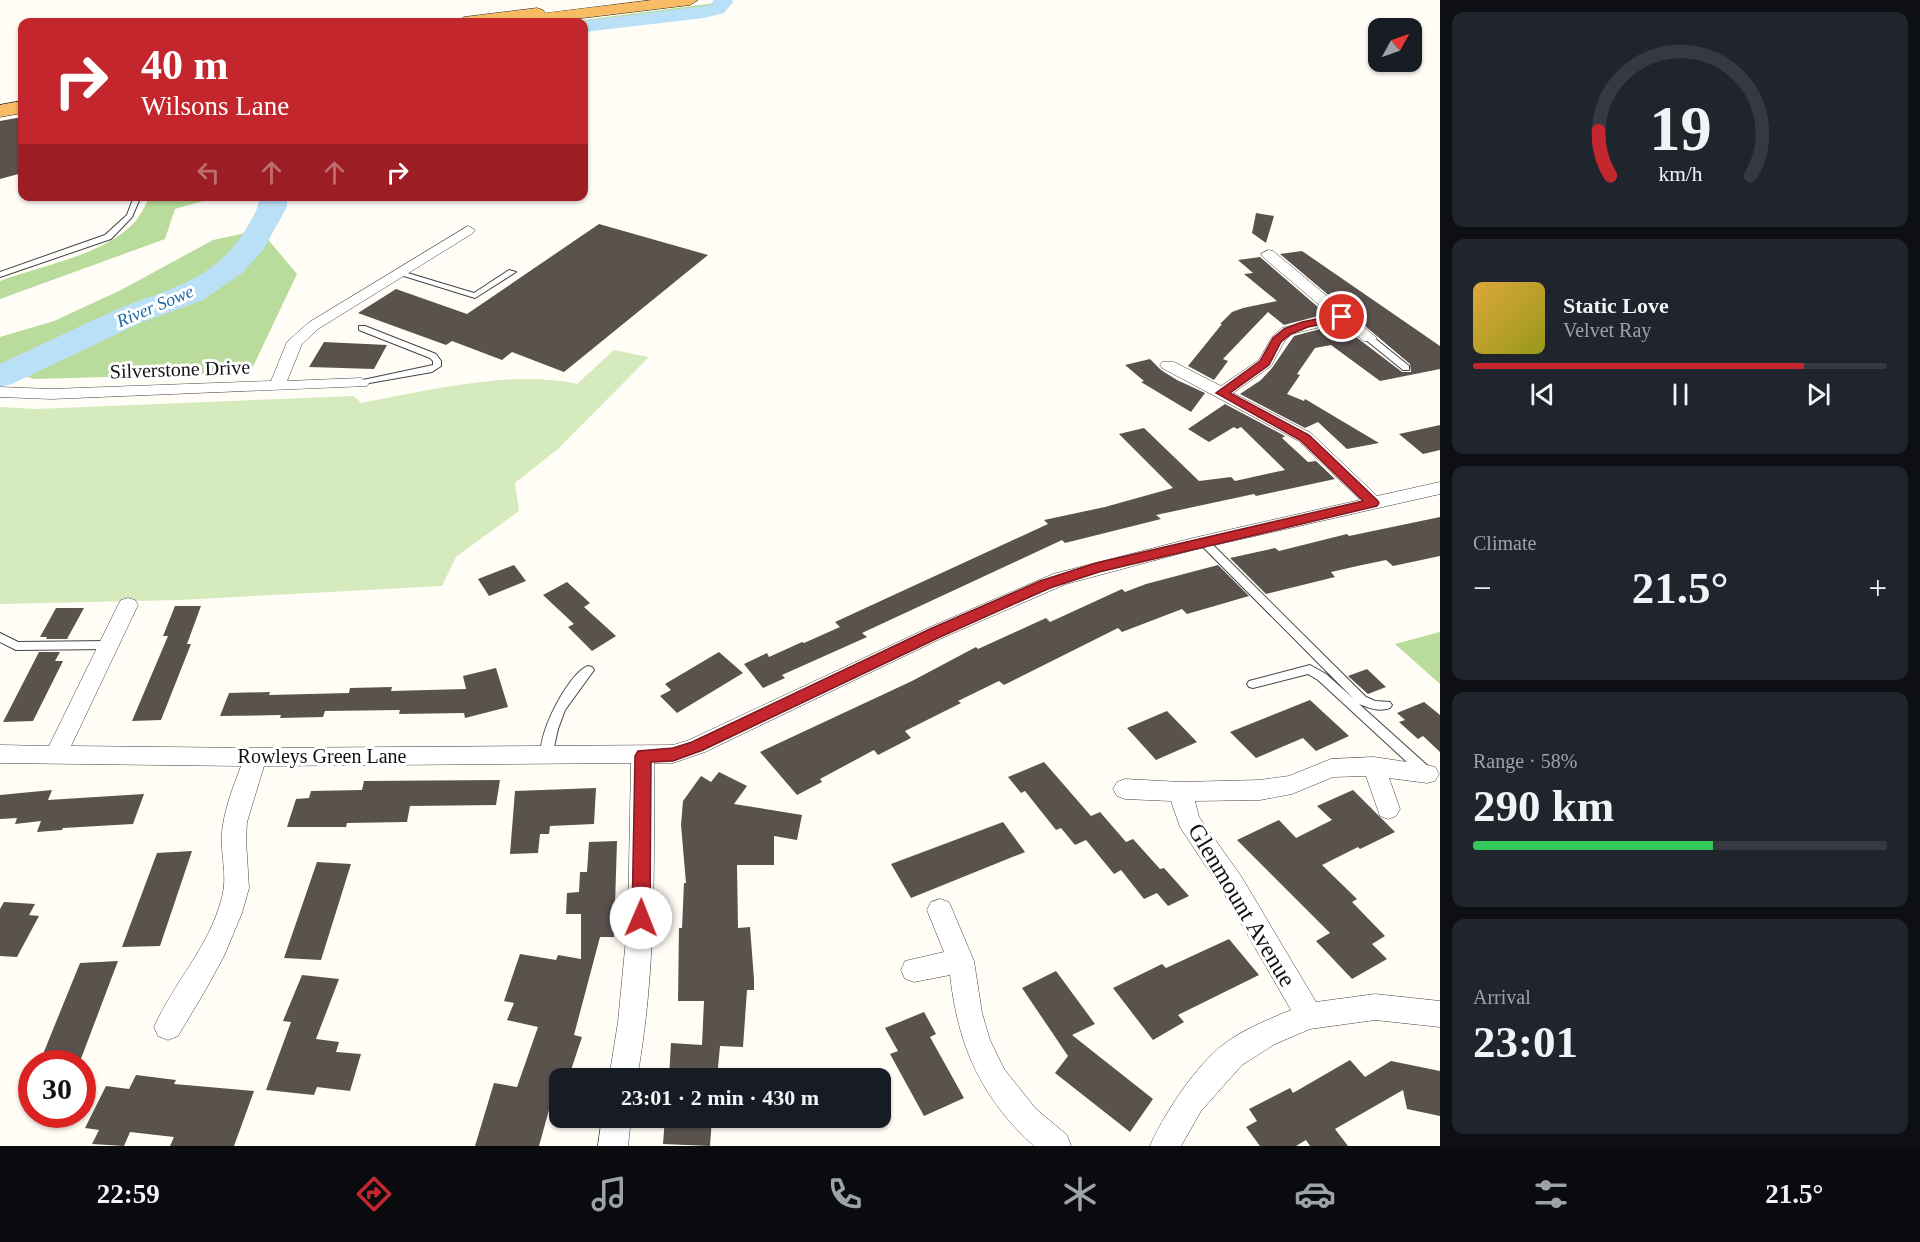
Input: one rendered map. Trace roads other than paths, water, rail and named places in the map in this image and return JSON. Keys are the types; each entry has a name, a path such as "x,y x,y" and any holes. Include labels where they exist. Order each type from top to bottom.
{"highway":[{"path":"494,18 630,0"},
{"path":"547,18 690,0"},
{"path":"0,95 18,93"},
{"path":"0,103 18,100"},
{"path":"0,111 18,108"}],"street":[{"path":"277,386 295,342 313,326 468,230"},
{"path":"1268,254 1369,338"},
{"path":"1222,393 1265,363 1276,340 1287,331 1342,317"},
{"path":"1168,365 1310,442 1373,503"},
{"name":"Silverstone Drive","path":"0,392 51,394 361,383"},
{"name":"Rowleys Green Lane","path":"0,754 56,756 643,756 673,754 697,746 856,669 1031,590 1096,568 1440,488"},
{"path":"56,756 128,605"},
{"path":"168,1027 220,934 235,896 238,876 234,833 255,756"},
{"path":"625,1068 632,1022 641,918 643,756"},
{"path":"1374,766 1388,809"},
{"name":"Glenmount Avenue","path":"1125,789 1181,792 1260,790 1292,784 1331,768 1374,766 1427,774"},
{"name":"Glenmount Avenue","path":"1181,792 1188,820 1232,884 1309,1016"},
{"path":"940,910 961,961 968,1013 977,1043 994,1079 1026,1119 1056,1146"},
{"path":"914,970 961,961"},
{"path":"1164,1146 1191,1101 1232,1055 1265,1034 1309,1016 1375,1007 1440,1014"},
{"path":"613,1146 616,1128"}],"lane":[{"path":"0,275 108,237 130,216 136,201"},
{"path":"398,273 475,296 512,272"},
{"path":"361,383 432,369 437,366 438,361 433,356 362,328"},
{"path":"1369,338 1406,368"},
{"path":"1204,542 1362,700 1374,705 1386,705"},
{"path":"0,637 16,646 109,645"},
{"path":"1253,684 1310,669 1322,676 1427,774"},
{"path":"546,756 558,709 563,699 588,670"}],"waterway":[{"name":"River Sowe","path":"588,26 704,12 717,9 723,2"},
{"name":"River Sowe","path":"0,377 129,316 192,293 231,267 248,250 273,207 273,201"}]}
